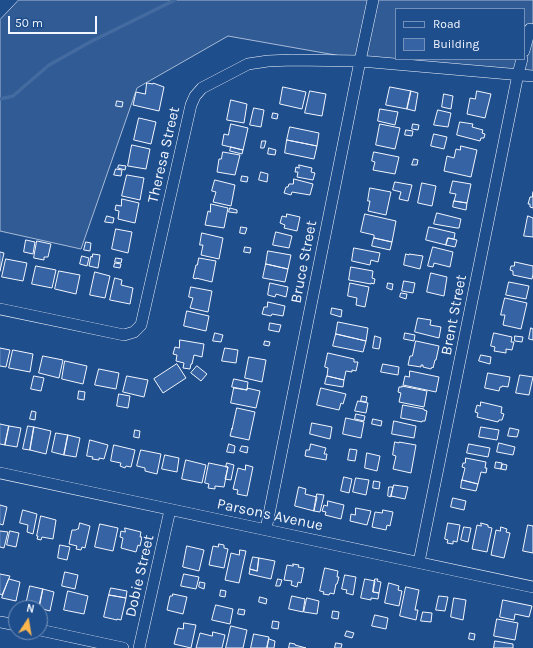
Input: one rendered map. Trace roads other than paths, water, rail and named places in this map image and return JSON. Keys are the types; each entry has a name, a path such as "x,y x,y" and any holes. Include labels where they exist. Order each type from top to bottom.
{"street":[{"name":"Bruce Street","path":"266,530 373,0"},
{"path":"525,46 530,29"},
{"name":"Theresa Street","path":"0,309 124,334 134,332 141,325 191,105 195,96 202,88 248,64 292,60 360,61 533,76"},
{"name":"Brent Street","path":"419,562 522,60"},
{"name":"Parsons Avenue","path":"0,473 533,587"},
{"name":"Dobie Street","path":"139,648 170,510"},
{"path":"48,632 123,648"}],"waterway":[{"path":"0,99 13,96 49,65 92,41 175,0"}]}
